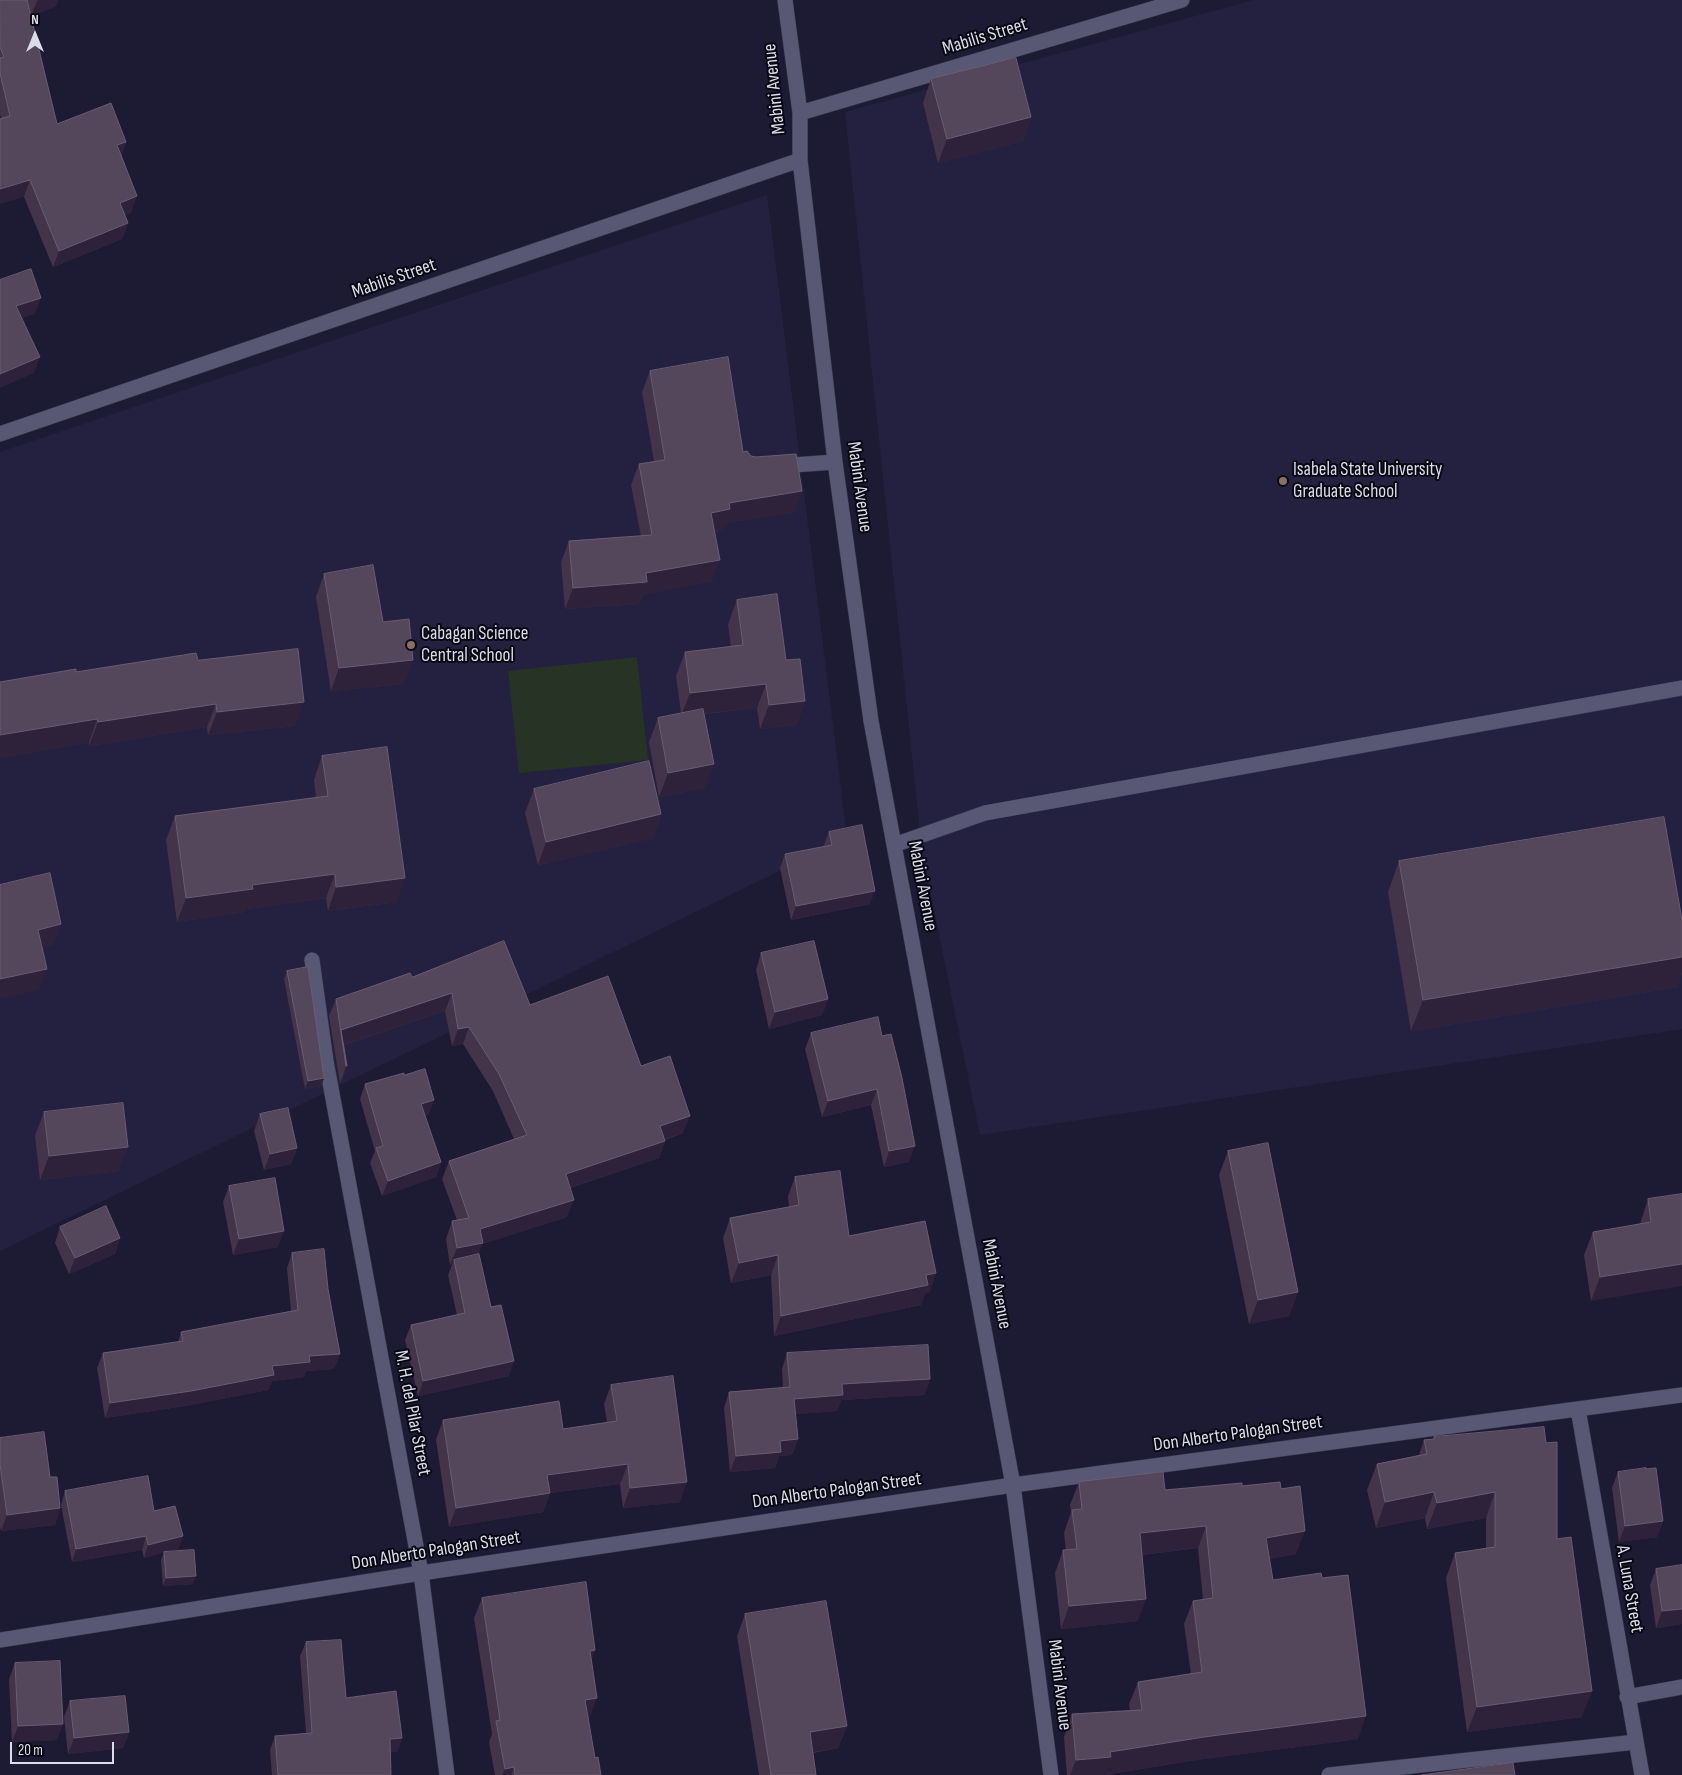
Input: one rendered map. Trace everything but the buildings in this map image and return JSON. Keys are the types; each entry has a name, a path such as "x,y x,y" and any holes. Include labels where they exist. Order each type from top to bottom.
{"street":[{"name":"Mabini Avenue","path":"785,0 800,113 800,160 835,462 871,720 1013,1485 1051,1775"},
{"name":"Mabilis Street","path":"800,113 1182,0"},
{"name":"Mabilis Street","path":"0,434 800,160"},
{"path":"768,467 835,462"},
{"path":"894,845 985,813 1682,688"},
{"name":"M. H. del Pilar Street","path":"312,960 326,1061 421,1573 447,1775"},
{"name":"Don Alberto Palogan Street","path":"0,1640 421,1573 1013,1485 1682,1394"},
{"name":"A. Luna Street","path":"1578,1409 1642,1775"},
{"path":"1627,1697 1682,1687"},
{"path":"1328,1775 1636,1742"}],"shaded area":[{"name":"Isabela State University Graduate School","path":"1254,0 1682,0 1682,1029 980,1135 922,851 845,112"},
{"name":"Cabagan Science Central School","path":"767,195 847,838 0,1251 0,452"}],"green space":[{"path":"637,657 648,760 519,773 508,671"}],"place":[{"name":"Isabela State University Graduate School","path":"1283,481"},
{"name":"Cabagan Science Central School","path":"411,645"}]}
